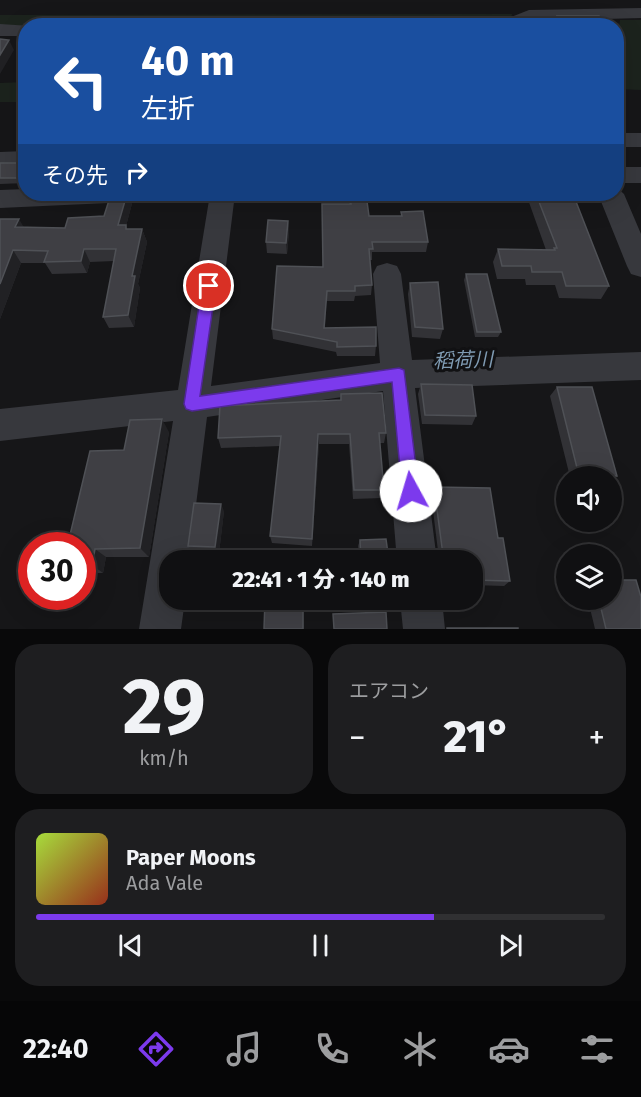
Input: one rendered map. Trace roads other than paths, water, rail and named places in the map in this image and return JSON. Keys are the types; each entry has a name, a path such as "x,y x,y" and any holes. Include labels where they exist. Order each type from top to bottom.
{"street":[{"path":"572,18 641,13"},
{"path":"0,30 18,30"},
{"path":"624,140 641,140"},
{"path":"0,160 18,159"},
{"path":"624,175 641,175"},
{"path":"0,198 18,197"},
{"path":"160,629 221,201"},
{"path":"614,201 641,266"},
{"path":"387,274 416,550"},
{"path":"0,425 398,363 641,366"},
{"path":"422,610 424,629"}],"water label":[{"name":"稻荷川","path":"463,360"}]}
